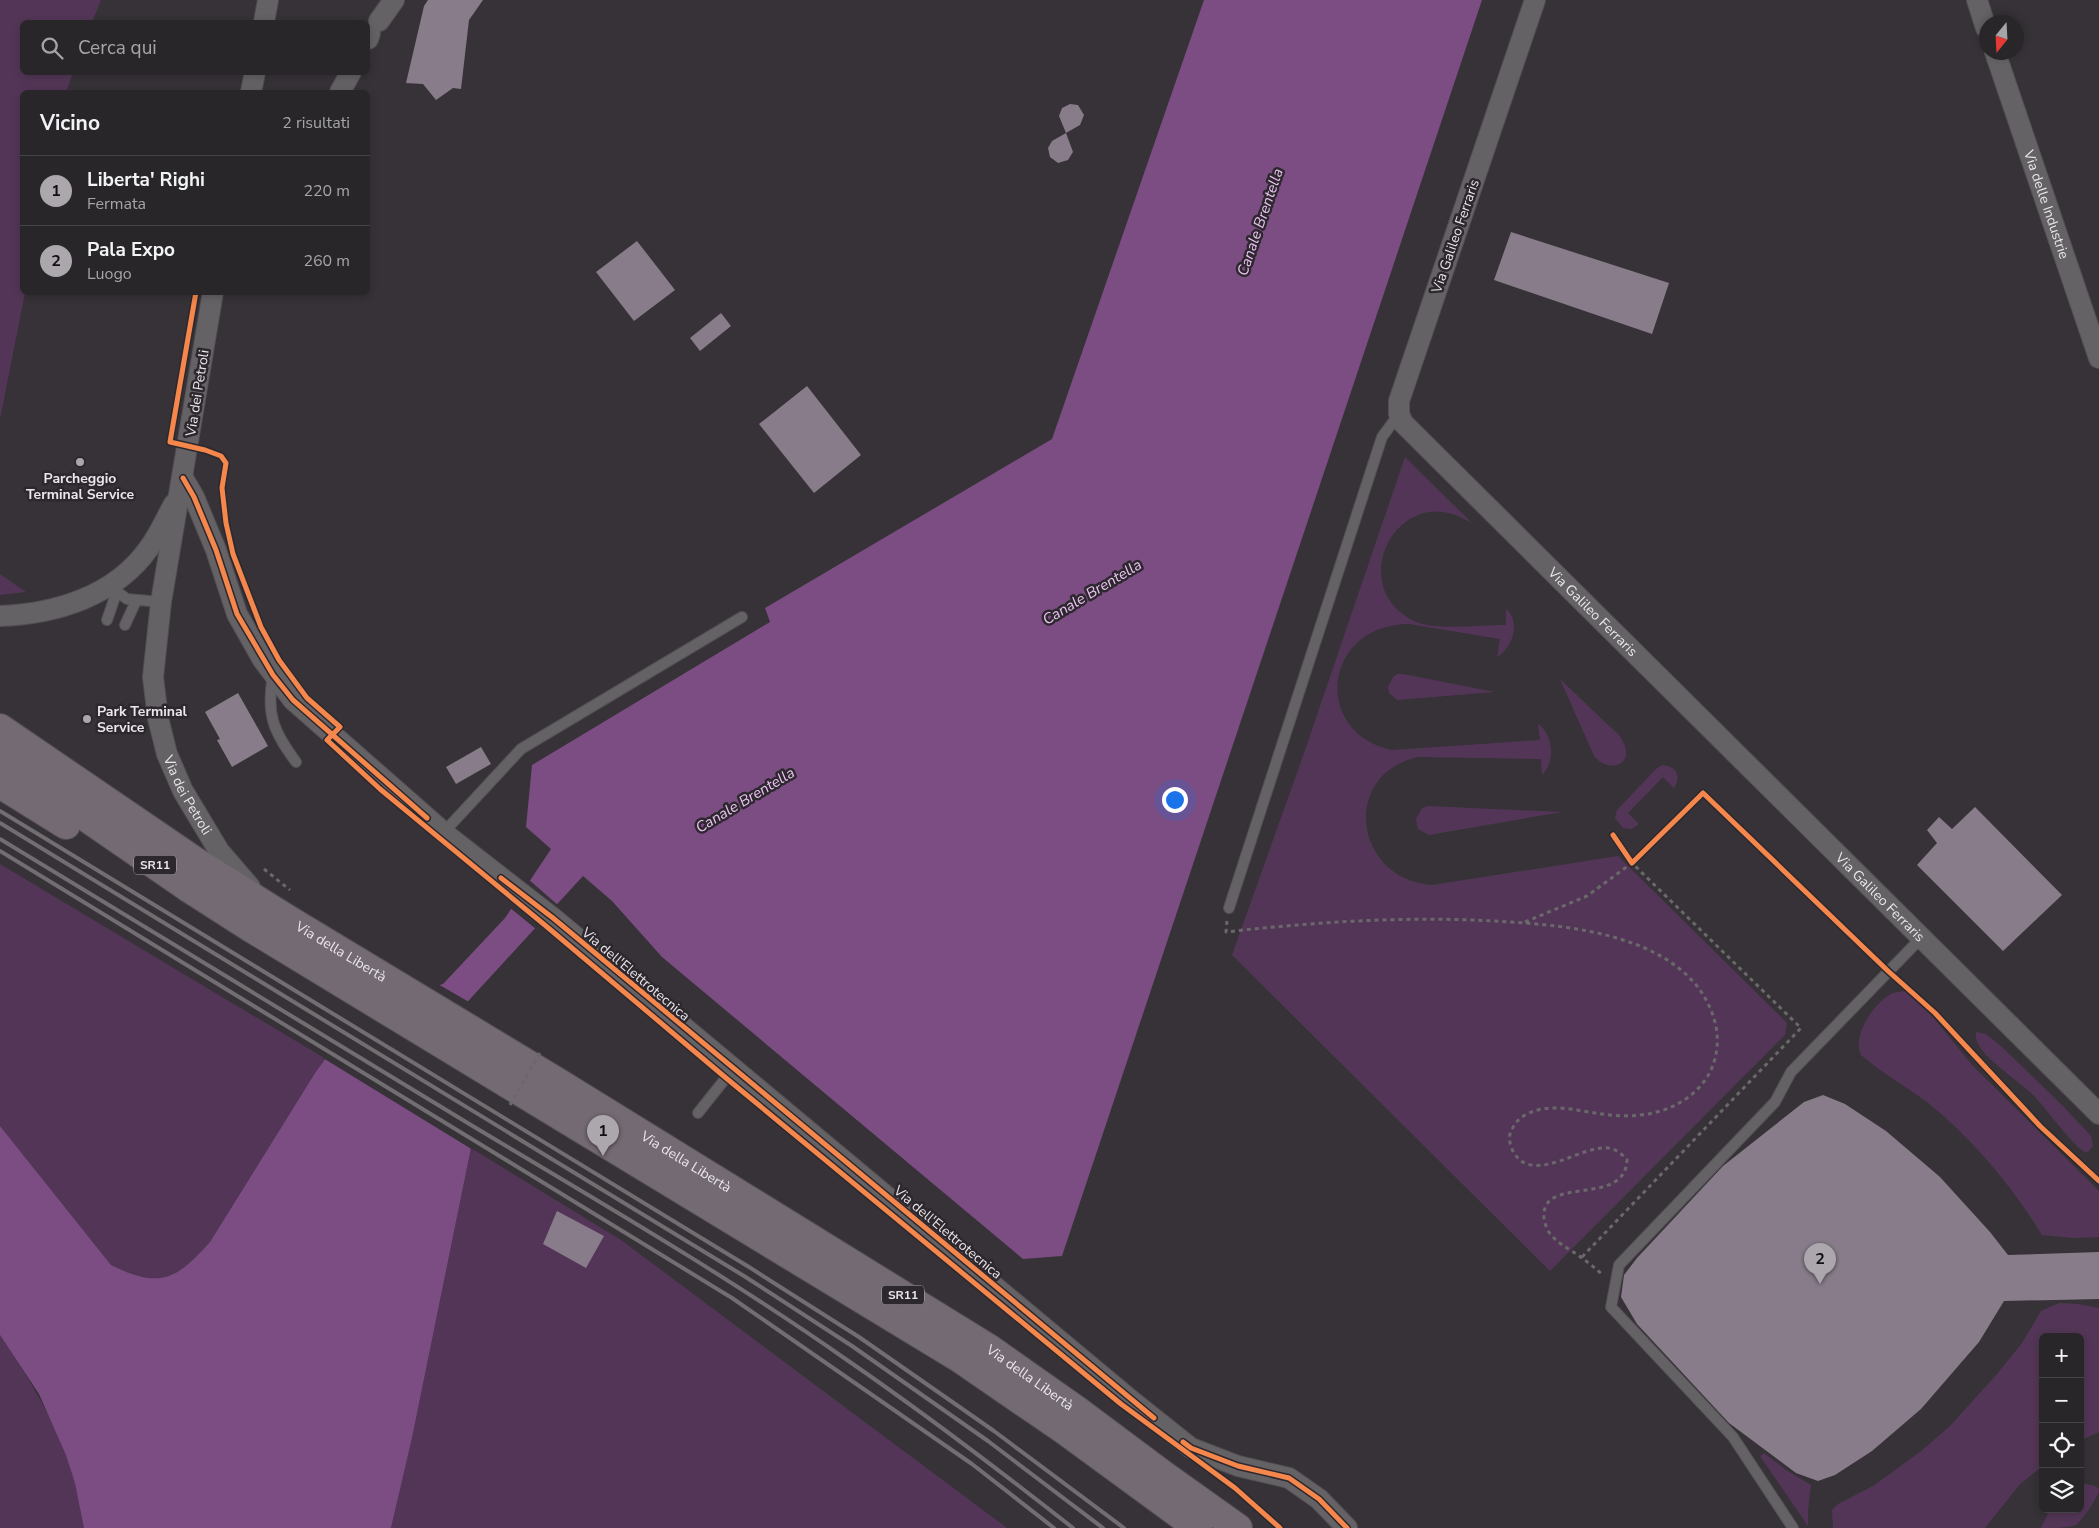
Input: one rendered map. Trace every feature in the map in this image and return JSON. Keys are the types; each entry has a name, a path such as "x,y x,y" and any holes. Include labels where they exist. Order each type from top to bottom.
{"highway":[{"path":"0,716 29,748"},
{"name":"Via della Libertà","path":"0,728 195,861 290,906 320,954 543,1104 959,1358 1064,1430 1198,1528"},
{"name":"Via della Libertà","path":"0,758 187,887 320,954 556,1081 990,1349 1238,1528"},
{"path":"0,784 115,855 320,954"}],"street":[{"path":"264,20 268,0"},
{"path":"372,31 394,0"},
{"name":"Via Galileo Ferraris","path":"1535,0 1399,401 1399,414 1402,423 2099,1114"},
{"path":"1977,0 1982,15"},
{"name":"Via delle Industrie","path":"1998,60 2099,358"},
{"path":"251,90 254,75"},
{"path":"341,90 349,75"},
{"name":"Via dei Petroli","path":"213,295 182,486 161,602 154,677 158,718 166,754 182,791 219,850 251,888 290,906"},
{"path":"182,486 194,497 216,550 237,614 273,676 292,700 444,832"},
{"name":"Via dei Petroli","path":"0,616 24,615 53,610 113,588 150,547 182,486"},
{"path":"136,562 147,566 166,579"},
{"name":"Via dell'Elettrotecnica","path":"444,832 553,918 1127,1397 1191,1448 1238,1466 1289,1478 1319,1499 1347,1528"}],"lane":[{"path":"1229,908 1382,437 1399,414"},
{"path":"107,620 113,588 127,599 161,602"},
{"path":"125,625 136,601"},
{"path":"444,832 521,749 742,617"},
{"path":"273,676 270,692 272,721 280,740 296,762"},
{"path":"1793,1528 1733,1436 1611,1307 1619,1265 1775,1102 1791,1072 1921,938"},
{"path":"698,1113 733,1069"}],"path":[{"path":"1582,1257 1801,1028 1632,863 1628,856"},
{"path":"1525,922 1587,896 1640,856"},
{"path":"258,863 290,906"},
{"path":"1241,930 1363,920 1419,918 1525,922 1602,935 1630,943 1656,953 1680,969 1696,984 1710,1005 1716,1028 1717,1052 1707,1077 1692,1096 1658,1112 1622,1116 1560,1107 1542,1109 1520,1118 1513,1126 1509,1135 1510,1146 1516,1157 1528,1164 1557,1163 1594,1149 1608,1148 1620,1151 1627,1160 1627,1168 1623,1176 1615,1184 1563,1194 1553,1198 1545,1206 1544,1215 1545,1225 1553,1237 1582,1257 1615,1284"},
{"path":"510,1105 543,1050 538,1044"}],"shaded area":[{"path":"0,0 101,0 93,20 20,20 20,75 72,75 67,90 20,90 20,295 25,295 0,419"},
{"path":"1405,457 1473,524 1446,512 1422,513 1402,524 1388,542 1381,564 1383,587 1395,607 1419,623 1449,627 1506,625 1506,609 1511,614 1513,620 1513,634 1503,653 1497,657 1500,639 1409,624 1380,629 1359,641 1344,659 1338,681 1339,703 1348,723 1366,740 1392,750 1540,740 1538,724 1547,734 1550,741 1551,756 1542,775 1541,759 1418,757 1393,767 1376,784 1367,804 1366,826 1373,847 1386,865 1406,879 1432,885 1618,856 1787,1023 1785,1035 1550,1271 1232,955 1302,759"},
{"path":"0,574 26,592 0,595"},
{"path":"1397,674 1495,692 1397,700 1389,693 1388,687 1393,677"},
{"path":"1560,679 1620,736 1626,750 1626,756 1619,764 1607,765 1600,762 1594,756"},
{"path":"1662,765 1671,767 1676,772 1677,779 1674,788 1663,777 1628,813 1639,824 1632,829 1623,828 1615,818 1617,810"},
{"path":"1429,806 1562,812 1429,835 1418,829 1416,819 1422,808"},
{"path":"0,864 326,1059 315,1073 210,1242 187,1265 166,1277 142,1277 111,1265 0,1126"},
{"path":"1905,991 1932,1016 1973,1066 2099,1191 2099,1237 2073,1238 2042,1235 2005,1181 1976,1147 1927,1102 1885,1074 1861,1055 1859,1047 1862,1029 1872,1011 1886,997 1893,993"},
{"path":"1976,1032 1986,1034 2002,1047 2091,1136 2093,1146 2088,1152 2084,1152 2077,1146 2028,1090 1989,1058 1981,1049"},
{"path":"471,1148 621,1240 1007,1528 391,1528 412,1438"},
{"path":"2059,1303 2099,1308 2099,1432 2084,1439 2084,1333 2039,1333 2039,1469 2020,1484 1985,1528 1833,1528 1832,1510 1838,1504 1873,1486 1920,1452 1949,1427 2022,1343 2041,1311"},
{"path":"0,1335 28,1378 66,1453 81,1503 84,1528 0,1528"},
{"path":"1764,1453 1786,1470 1811,1485 1808,1526 1760,1456"},
{"path":"2084,1484 2095,1486 2099,1490 2093,1503 2078,1523 2068,1527 2041,1528 2048,1513 2084,1513"}],"water":[{"name":"Canale Brentella","path":"1204,0 1482,0 1062,1256 1023,1259 662,957 612,901 583,876 460,1010 471,1148 412,1438 391,1528 84,1528 75,1483 66,1455 39,1394 0,1335 0,1126 111,1265 142,1277 166,1277 177,1272 198,1255 210,1242 315,1073 364,1007 443,984 505,918 551,849 526,827 532,765 770,622 765,608 1052,439"}],"pier":[{"path":"528,879 559,906 536,929 509,907"},
{"path":"436,983 469,1002 463,1011 483,1077 485,1096 473,1150 323,1058 363,1005"}],"building":[{"path":"428,0 483,0 469,20 461,89 453,88 436,100 423,84 406,83 424,6"},
{"path":"1070,104 1078,105 1084,115 1080,125 1066,133 1059,116 1062,108"},
{"path":"1066,133 1073,152 1068,160 1058,163 1050,157 1048,148 1052,141"},
{"path":"1511,232 1669,283 1652,334 1494,280"},
{"path":"637,241 675,290 634,321 596,272"},
{"path":"721,313 731,326 700,351 690,338"},
{"path":"807,386 861,455 814,493 759,424"},
{"path":"238,693 268,746 232,767 217,740 220,739 205,712"},
{"path":"481,747 491,764 456,784 446,767"},
{"path":"1975,807 2062,895 2003,951 1917,865 1937,843 1927,830 1939,817 1952,829"},
{"path":"1823,1095 1845,1104 1886,1131 1940,1177 1990,1232 2008,1255 2099,1252 2099,1299 2004,1301 1979,1342 1921,1409 1872,1451 1835,1475 1818,1481 1796,1473 1729,1423 1637,1324 1621,1297 1624,1275 1637,1258 1723,1166 1804,1102"},
{"path":"557,1211 604,1236 586,1268 543,1244"}],"railway":[{"path":"0,811 749,1267 859,1337 994,1431 1124,1528"},
{"path":"0,823 744,1276 852,1346 988,1441 1103,1528"},
{"path":"0,839 661,1239 755,1298 904,1400 1073,1528"},
{"path":"0,851 732,1298 972,1464 1054,1528"}],"cycle path":[{"path":"195,295 170,442 205,450 221,456 226,463 222,488 226,523 233,554 261,627 279,660 307,698 340,727 327,740 380,789 726,1078 1121,1404 1235,1488 1280,1528"},
{"path":"183,478 194,497 216,550 237,614 273,675 293,700 427,818"},
{"path":"1613,835 1632,863 1703,793 1888,971 1935,1013 2040,1126 2099,1181"},
{"path":"501,878 553,918 1154,1418"},
{"path":"1183,1442 1191,1448 1238,1466 1289,1478 1319,1499 1347,1528"}],"place":[{"name":"Parcheggio Terminal Service","path":"80,462"},
{"name":"Park Terminal Service","path":"87,719"},
{"name":"Liberta' Righi","path":"603,1156"},
{"name":"Pala Expo","path":"1820,1284"}]}
